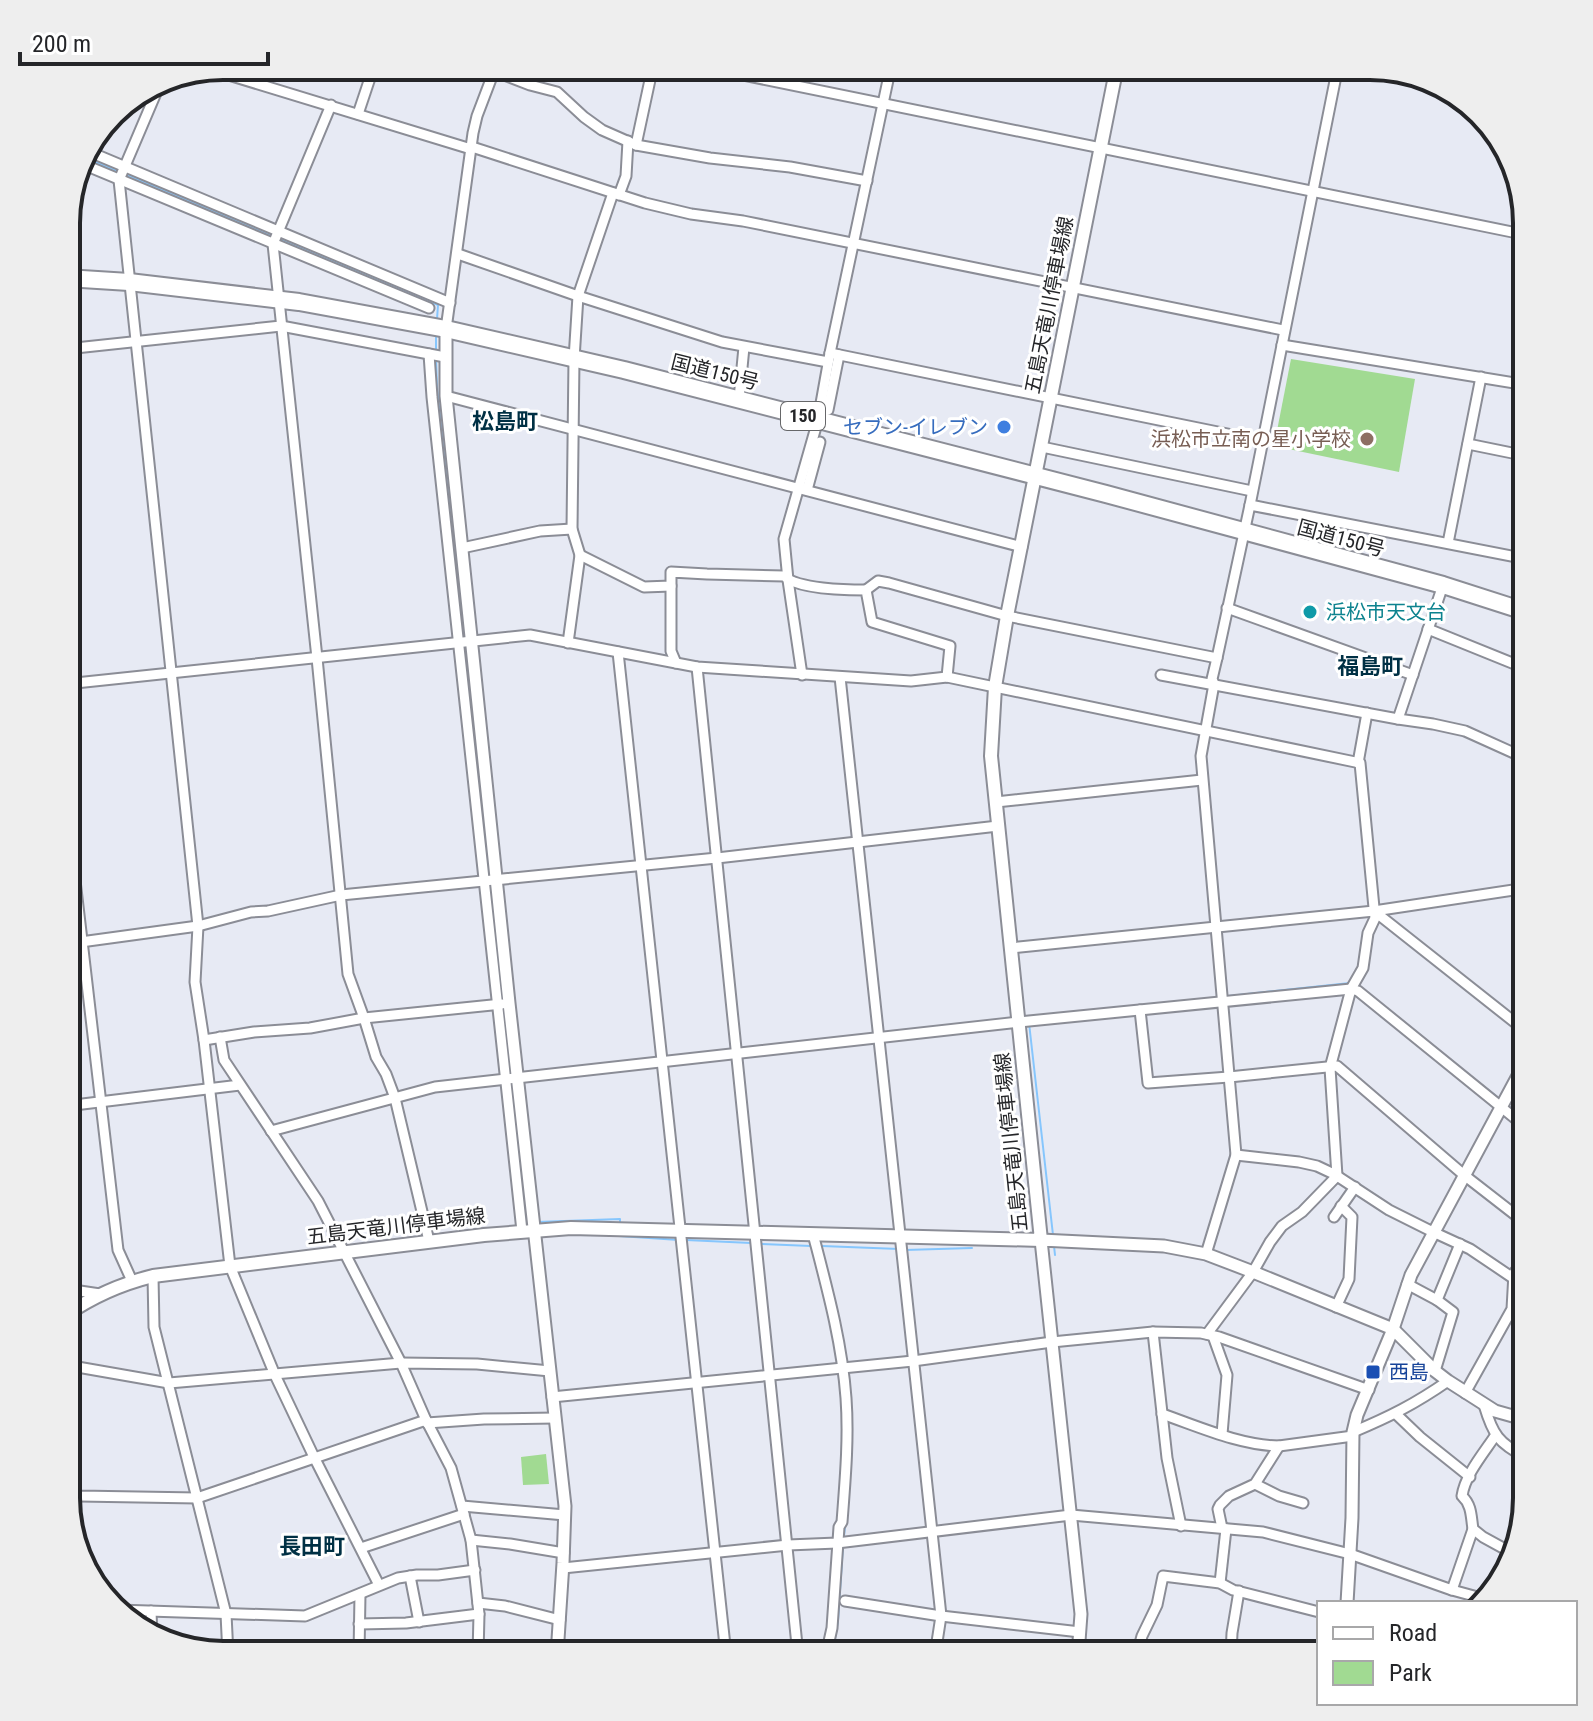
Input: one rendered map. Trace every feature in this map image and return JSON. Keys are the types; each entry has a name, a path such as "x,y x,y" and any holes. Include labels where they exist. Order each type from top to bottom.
{"highway":[{"name":"国道150号","path":"80,279 278,298 446,329 739,399 823,415 1036,477 1443,585 1513,608"}],"main road":[{"name":"五島天竜川停車場線","path":"80,1306 100,1294 153,1276 528,1231 612,1228 1041,1240 991,756 991,722 1007,616 1114,80"}],"street":[{"path":"246,80 616,194 691,214 743,221 1283,330"},
{"path":"358,114 370,80"},
{"path":"465,642 462,548 446,396 446,329 471,148 477,116 490,80"},
{"path":"518,80 557,92 602,130 632,143 867,181"},
{"path":"568,643 580,555 572,529 578,296 616,194 626,176 649,80"},
{"path":"767,80 1513,232"},
{"path":"802,489 823,415 853,244 888,80"},
{"path":"1206,1254 1236,1155 1201,756 1214,684 1212,679 1335,80"},
{"path":"154,98 119,180 198,926 195,982 230,1266 275,1375 379,1585"},
{"path":"331,105 273,244 348,974 376,1057 395,1098 429,1241"},
{"path":"97,155 450,303"},
{"path":"91,168 429,308"},
{"path":"458,254 722,342 832,357 1262,441"},
{"path":"398,296 403,283"},
{"path":"80,348 281,326 445,357"},
{"path":"1282,345 1513,383"},
{"path":"739,399 744,347"},
{"path":"429,354 465,642 528,1231 550,1371 565,1515 558,1641"},
{"path":"1448,543 1481,377"},
{"path":"446,396 1022,547"},
{"path":"802,675 784,539 820,442"},
{"path":"1468,444 1513,453"},
{"path":"1042,447 1252,491"},
{"path":"1250,505 1513,556"},
{"path":"462,548 540,531 572,529"},
{"path":"580,555 644,587 671,586"},
{"path":"676,663 671,651 671,572 784,576 788,580 822,588 866,590 878,581 1007,616 1217,658"},
{"path":"1398,719 1443,585"},
{"path":"866,590 872,622 950,646 947,677"},
{"path":"1227,608 1413,675"},
{"path":"1428,629 1513,663"},
{"path":"80,683 530,635 697,667 911,681 947,677 1358,763"},
{"path":"618,652 725,1641"},
{"path":"697,667 797,1641"},
{"path":"1161,675 1465,731 1513,753"},
{"path":"840,677 941,1616 937,1641"},
{"path":"1210,1335 1282,1226 1302,1212 1337,1176 1330,1068 1351,989 1363,968 1368,933 1375,918 1358,763 1367,713"},
{"path":"996,802 1202,780"},
{"path":"82,943 198,926 251,912 341,895 717,858 998,826"},
{"path":"1010,948 1374,911 1513,890"},
{"path":"1374,911 1513,1021"},
{"path":"80,926 118,1250 132,1281"},
{"path":"271,1131 435,1087 1019,1022 1351,989 1358,991 1513,1117"},
{"path":"204,1040 310,1028 364,1018 503,1004"},
{"path":"1140,1010 1148,1083 1337,1066 1513,1213"},
{"path":"220,1037 224,1060 318,1201 451,1468 471,1540 479,1608 478,1641"},
{"path":"80,1104 240,1085"},
{"path":"1347,1601 1353,1434 1357,1415 1393,1329 1407,1284 1513,1085"},
{"path":"1236,1155 1317,1166 1389,1210 1470,1249 1513,1278"},
{"path":"1334,1217 1355,1187"},
{"path":"1336,1307 1349,1279 1352,1233 1352,1217 1341,1206"},
{"path":"813,1234 832,1306 846,1402 842,1522 837,1543 829,1641"},
{"path":"1079,1641 1081,1614 1041,1240 1164,1246 1206,1254 1393,1329 1448,1381 1495,1411 1513,1416"},
{"path":"1437,1300 1460,1244"},
{"path":"153,1276 154,1327 226,1614 227,1641"},
{"path":"1407,1284 1453,1312 1435,1371"},
{"path":"80,1291 100,1294"},
{"path":"1465,1393 1513,1305"},
{"path":"552,1397 913,1361 1153,1332 1210,1335 1369,1390"},
{"path":"1153,1332 1167,1458 1181,1526"},
{"path":"1210,1335 1227,1375 1222,1434"},
{"path":"80,1367 169,1383 401,1363 477,1364 550,1371"},
{"path":"1162,1414 1245,1442 1279,1446 1353,1434 1418,1402 1448,1381"},
{"path":"1484,1405 1495,1436 1513,1450"},
{"path":"1396,1414 1470,1477"},
{"path":"80,1496 197,1498 426,1421 555,1418"},
{"path":"1452,1590 1473,1529 1470,1507 1462,1496 1463,1489 1495,1436"},
{"path":"1220,1583 1224,1528 1218,1509 1229,1496 1255,1484 1279,1446"},
{"path":"1255,1484 1303,1503"},
{"path":"361,1548 463,1510 565,1515"},
{"path":"563,1568 788,1545 837,1543 1071,1515 1263,1532 1350,1554 1474,1596"},
{"path":"1473,1529 1503,1548"},
{"path":"471,1540 564,1553"},
{"path":"135,1611 305,1616 379,1585 410,1576 475,1570"},
{"path":"410,1576 419,1622"},
{"path":"1141,1641 1157,1605 1163,1576 1220,1583 1317,1611"},
{"path":"1232,1641 1239,1591"},
{"path":"359,1641 360,1594"},
{"path":"845,1601 1080,1632"},
{"path":"359,1624 419,1622 479,1608 505,1606 560,1620"},
{"path":"151,1611 151,1622"}],"green space":[{"path":"1291,359 1415,379 1399,472 1274,446"},
{"path":"546,1454 549,1484 523,1485 521,1457"}],"waterway":[{"path":"94,162 119,172"},
{"path":"125,174 274,237"},
{"path":"280,239 438,305 437,319"},
{"path":"436,334 436,351"},
{"path":"436,358 463,638"},
{"path":"464,644 489,877"},
{"path":"490,883 502,1000"},
{"path":"1229,996 1350,983"},
{"path":"502,1006 510,1075"},
{"path":"1029,1023 1053,1235"},
{"path":"1450,1060 1501,1100"},
{"path":"511,1082 524,1207"},
{"path":"1506,1104 1513,1110"},
{"path":"537,1222 620,1219 620,1223"},
{"path":"619,1236 679,1240"},
{"path":"686,1240 751,1243"},
{"path":"762,1244 811,1246"},
{"path":"822,1246 899,1249"},
{"path":"1054,1246 1055,1255"},
{"path":"905,1250 972,1248"},
{"path":"844,1536 845,1527"},
{"path":"834,1641 843,1546"}],"place":[{"name":"セブン-イレブン","path":"1004,427"},
{"name":"浜松市立南の星小学校","path":"1367,439"},
{"name":"浜松市天文台","path":"1310,612"},
{"name":"西島","path":"1373,1372"}],"district":[{"name":"松島町","path":"505,421"},
{"name":"福島町","path":"1370,666"},
{"name":"長田町","path":"312,1546"}]}
